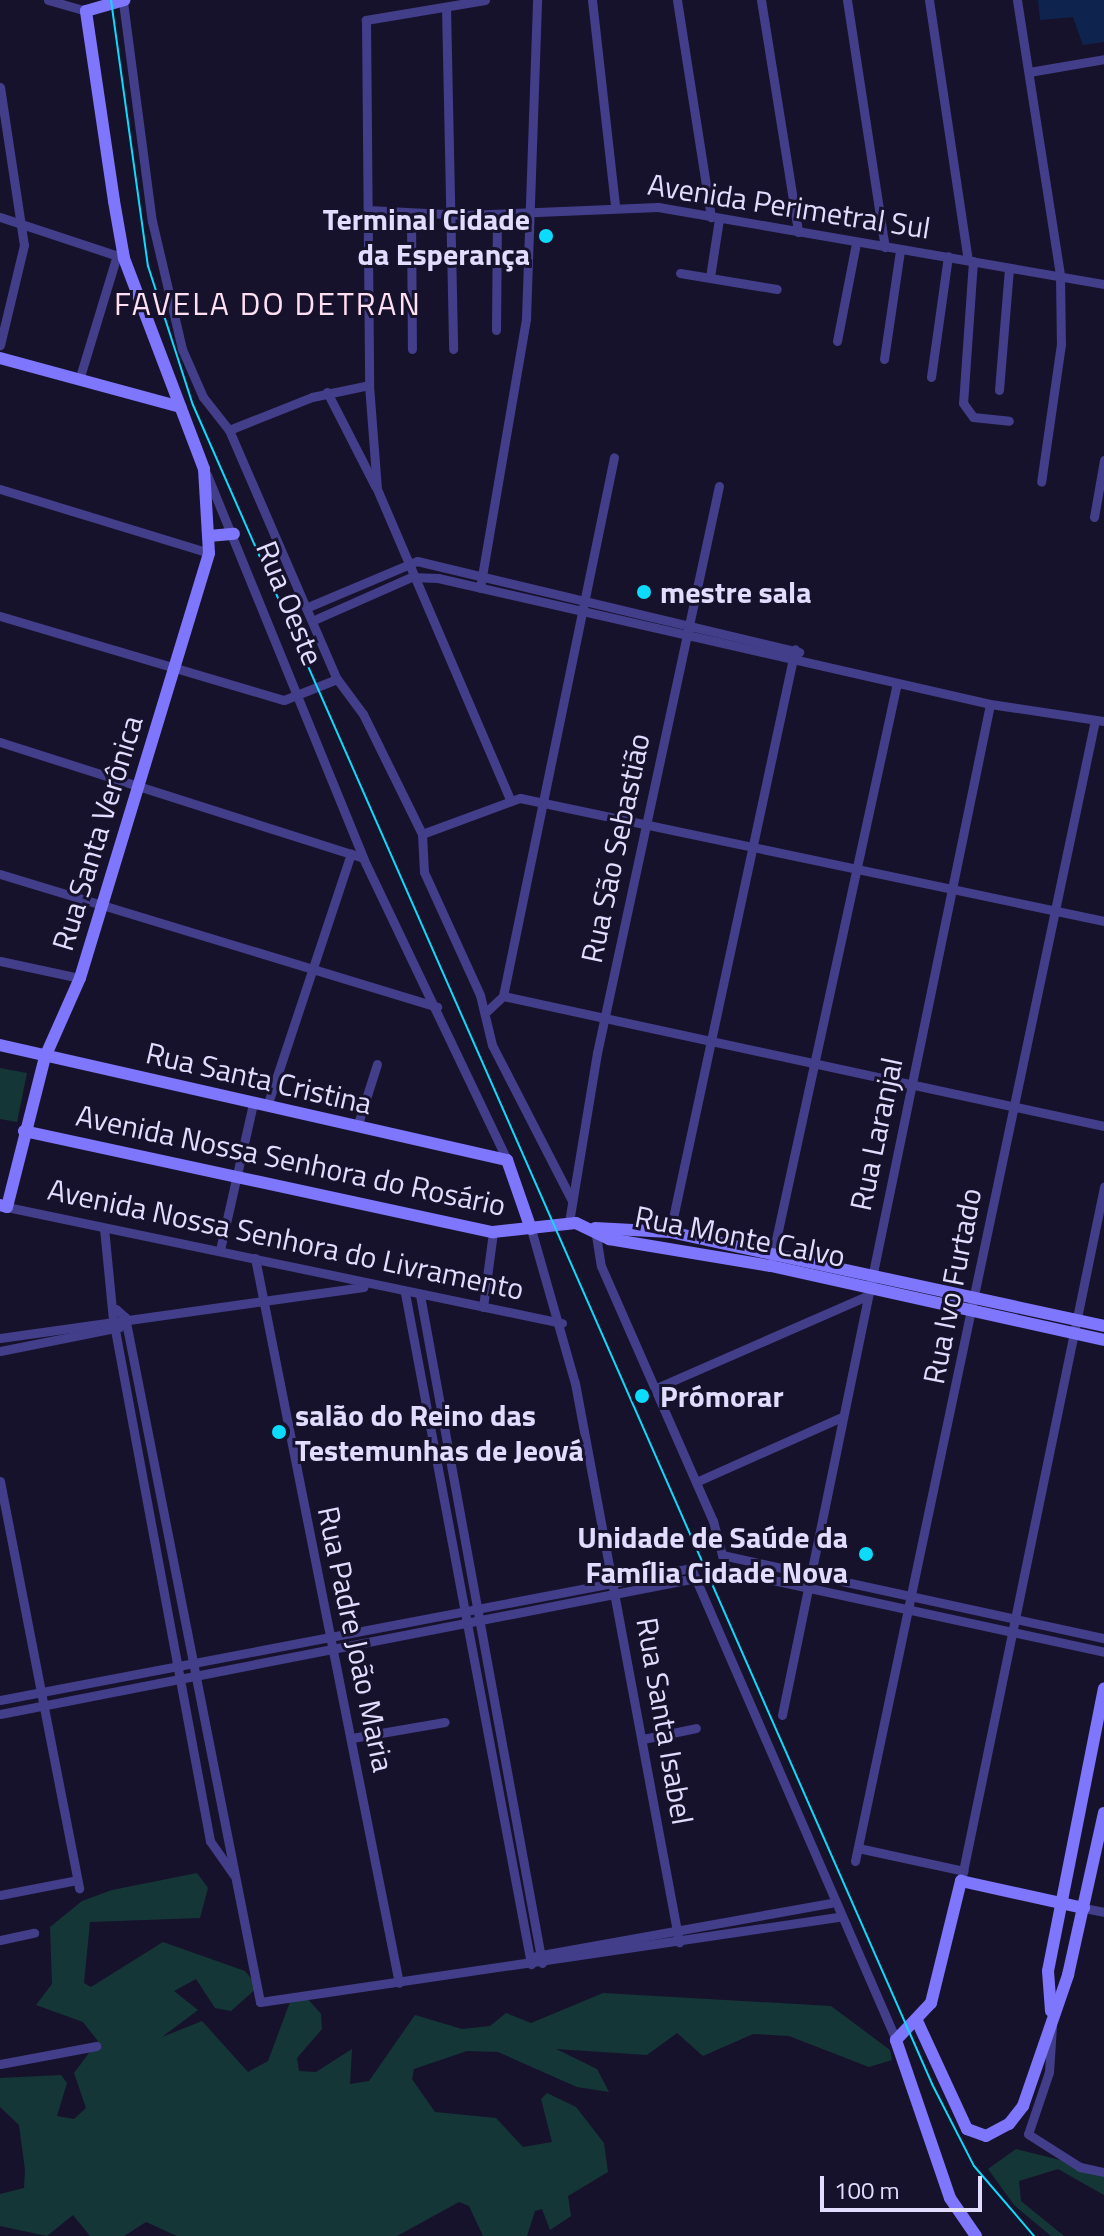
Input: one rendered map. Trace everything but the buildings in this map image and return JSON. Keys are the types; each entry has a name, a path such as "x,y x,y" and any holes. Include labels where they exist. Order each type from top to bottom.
{"main road":[{"name":"Rua Oeste","path":"124,1 82,7 121,256 204,469"},
{"path":"0,358 180,407"},
{"name":"Rua Santa Verônica","path":"3,1206 45,1057 80,978 141,787 209,553 204,469"},
{"path":"209,536 234,534"},
{"name":"Rua Santa Cristina","path":"0,1045 507,1160"},
{"name":"Avenida Nossa Senhora do Rosário","path":"24,1131 493,1232 569,1222 595,1228"},
{"name":"Rua Oeste","path":"507,1160 531,1229"},
{"name":"Rua Monte Calvo","path":"595,1228 670,1232 867,1286 1104,1326"},
{"name":"Rua Monte Calvo","path":"595,1228 609,1239 772,1260"},
{"name":"Rua Monte Calvo","path":"974,1304 1104,1340"},
{"path":"1051,2016 1048,1971 1059,1903 1104,1689"},
{"path":"914,2027 965,2125 986,2136 1023,2106 1084,1908 1104,1813"},
{"path":"976,2236 936,2164 896,2040 914,2027 935,1991 962,1876 1084,1908"}],"street":[{"path":"48,0 82,7"},
{"path":"377,489 369,385 366,20 485,0"},
{"path":"480,588 526,318 533,213 537,0"},
{"path":"592,0 615,206"},
{"path":"677,0 715,218 710,277"},
{"path":"761,0 798,232"},
{"path":"847,0 885,247"},
{"path":"929,0 970,260 963,403 973,417 1009,421"},
{"path":"1017,0 1060,276 1061,344 1041,482"},
{"name":"Rua Oeste","path":"124,1 152,221 175,326 203,397 229,430 337,679 363,714 422,834 427,880 489,1008 492,1045 571,1199"},
{"path":"446,7 453,349"},
{"path":"1029,72 1104,59"},
{"path":"0,87 20,225 22,271 0,345"},
{"name":"Avenida Perimetral Sul","path":"368,210 449,215 533,213 615,206 715,218 1104,284"},
{"path":"411,213 412,349"},
{"path":"496,330 497,214"},
{"path":"0,217 121,256 79,380"},
{"path":"837,341 856,243"},
{"path":"884,359 900,250"},
{"path":"931,377 948,256"},
{"path":"999,390 1009,268"},
{"path":"680,273 777,289"},
{"path":"229,430 327,392 369,385"},
{"path":"327,392 377,489 404,562 510,799"},
{"path":"489,1008 503,996 546,804 614,457"},
{"path":"1094,517 1104,460"},
{"name":"Rua Oeste","path":"204,469 234,534 363,858 437,1007 507,1160"},
{"name":"Rua São Sebastião","path":"569,1222 604,1020 719,486"},
{"path":"0,489 209,553"},
{"path":"308,607 404,562 484,576 583,606"},
{"path":"314,620 411,577 583,606 794,653 897,683 990,704 1100,721"},
{"path":"0,616 174,668 299,700 337,679"},
{"path":"670,1232 747,848 794,653"},
{"path":"772,1260 810,1062 897,683"},
{"name":"Rua Laranjal","path":"782,1715 867,1286 956,891 990,704"},
{"name":"Rua Ivo Furtado","path":"855,1861 1013,1108 1100,721"},
{"path":"0,742 363,858"},
{"path":"422,834 510,799 1104,921"},
{"path":"267,1106 351,854"},
{"path":"0,874 437,1007"},
{"path":"0,961 80,978"},
{"path":"503,996 1104,1126"},
{"path":"357,1127 377,1064"},
{"path":"220,1250 253,1103"},
{"path":"858,1848 962,1876 1013,1616 1079,1320 1104,1187"},
{"name":"Avenida Nossa Senhora do Livramento","path":"3,1206 220,1250 371,1286 562,1323"},
{"path":"104,1228 115,1319 210,1841 234,1875"},
{"path":"595,1228 601,1266 696,1482 726,1570 910,1597 1013,1616 1104,1638"},
{"name":"Rua Santa Isabel","path":"531,1229 562,1323 618,1597 679,1942"},
{"path":"483,1307 493,1232"},
{"name":"Rua Padre João Maria","path":"255,1258 261,1301 332,1639 399,1983"},
{"path":"0,1338 115,1319 128,1321 371,1286"},
{"path":"654,1389 867,1286"},
{"path":"405,1293 465,1611 536,1960"},
{"path":"420,1295 480,1624 536,1960"},
{"path":"0,1351 115,1319 128,1321"},
{"path":"128,1321 260,2002 838,1917"},
{"path":"696,1482 840,1418"},
{"path":"0,1481 78,1884 0,1895"},
{"path":"149,1512 162,1509"},
{"path":"722,1555 906,1609 1104,1652"},
{"path":"0,1700 178,1670 477,1608 615,1586 688,1568 696,1578 831,1903 896,2040"},
{"path":"0,1714 196,1681 334,1651 618,1597 696,1578"},
{"path":"352,1738 445,1722"},
{"path":"643,1739 696,1728"},
{"path":"536,1960 677,1928 831,1903"},
{"path":"1084,1908 1104,1912"},
{"path":"0,1940 34,1933"},
{"path":"1051,2016 1052,2057 1029,2138 1080,2167 1104,2172"},
{"path":"0,2064 96,2046"}],"green space":[{"path":"0,1068 27,1073 17,1122 0,1119"},
{"path":"197,1873 208,1888 200,1918 90,1922 84,1983 91,1987 163,1942 245,1971 258,1987 231,2011 215,2008 196,1979 174,1991 198,2010 162,2037 202,2021 248,2072 268,2061 290,2002 307,1998 321,2014 322,2029 297,2058 299,2071 316,2072 352,2049 350,2084 369,2081 415,2015 462,2029 490,2026 506,2013 531,2023 603,1993 831,2006 890,2050 892,2060 869,2067 789,2036 753,2034 703,2056 677,2033 647,2055 556,2049 597,2069 609,2092 577,2087 498,2052 467,2051 414,2069 412,2079 435,2112 496,2118 523,2147 552,2142 541,2099 547,2093 576,2107 604,2143 608,2172 568,2196 571,2216 550,2230 542,2209 535,2211 527,2236 483,2236 469,2206 459,2202 397,2236 177,2236 146,2222 124,2236 90,2236 73,2215 47,2236 0,2226 0,2194 24,2188 25,2170 19,2125 0,2107 0,2078 61,2075 67,2083 57,2116 74,2119 86,2108 74,2073 98,2041 83,2022 36,2005 52,1984 50,1927 82,1901 112,1890"},
{"path":"1016,2149 1104,2171 1104,2195 1058,2169 1019,2181 1021,2201 1064,2236 1051,2236 1014,2205 988,2169"}],"water":[{"path":"1038,0 1104,0 1104,42 1083,45 1073,17 1040,20"}],"tram line":[{"path":"111,0 148,266 193,405 932,2084 974,2166 1034,2236"}],"place":[{"name":"Terminal Cidade da Esperança","path":"546,236"},
{"name":"mestre sala","path":"644,592"},
{"name":"Prómorar","path":"642,1396"},
{"name":"salão do Reino das Testemunhas de Jeová","path":"279,1432"},
{"name":"Unidade de Saúde da Família Cidade Nova","path":"866,1554"}],"district":[{"name":"FAVELA DO DETRAN","path":"268,303"}]}
